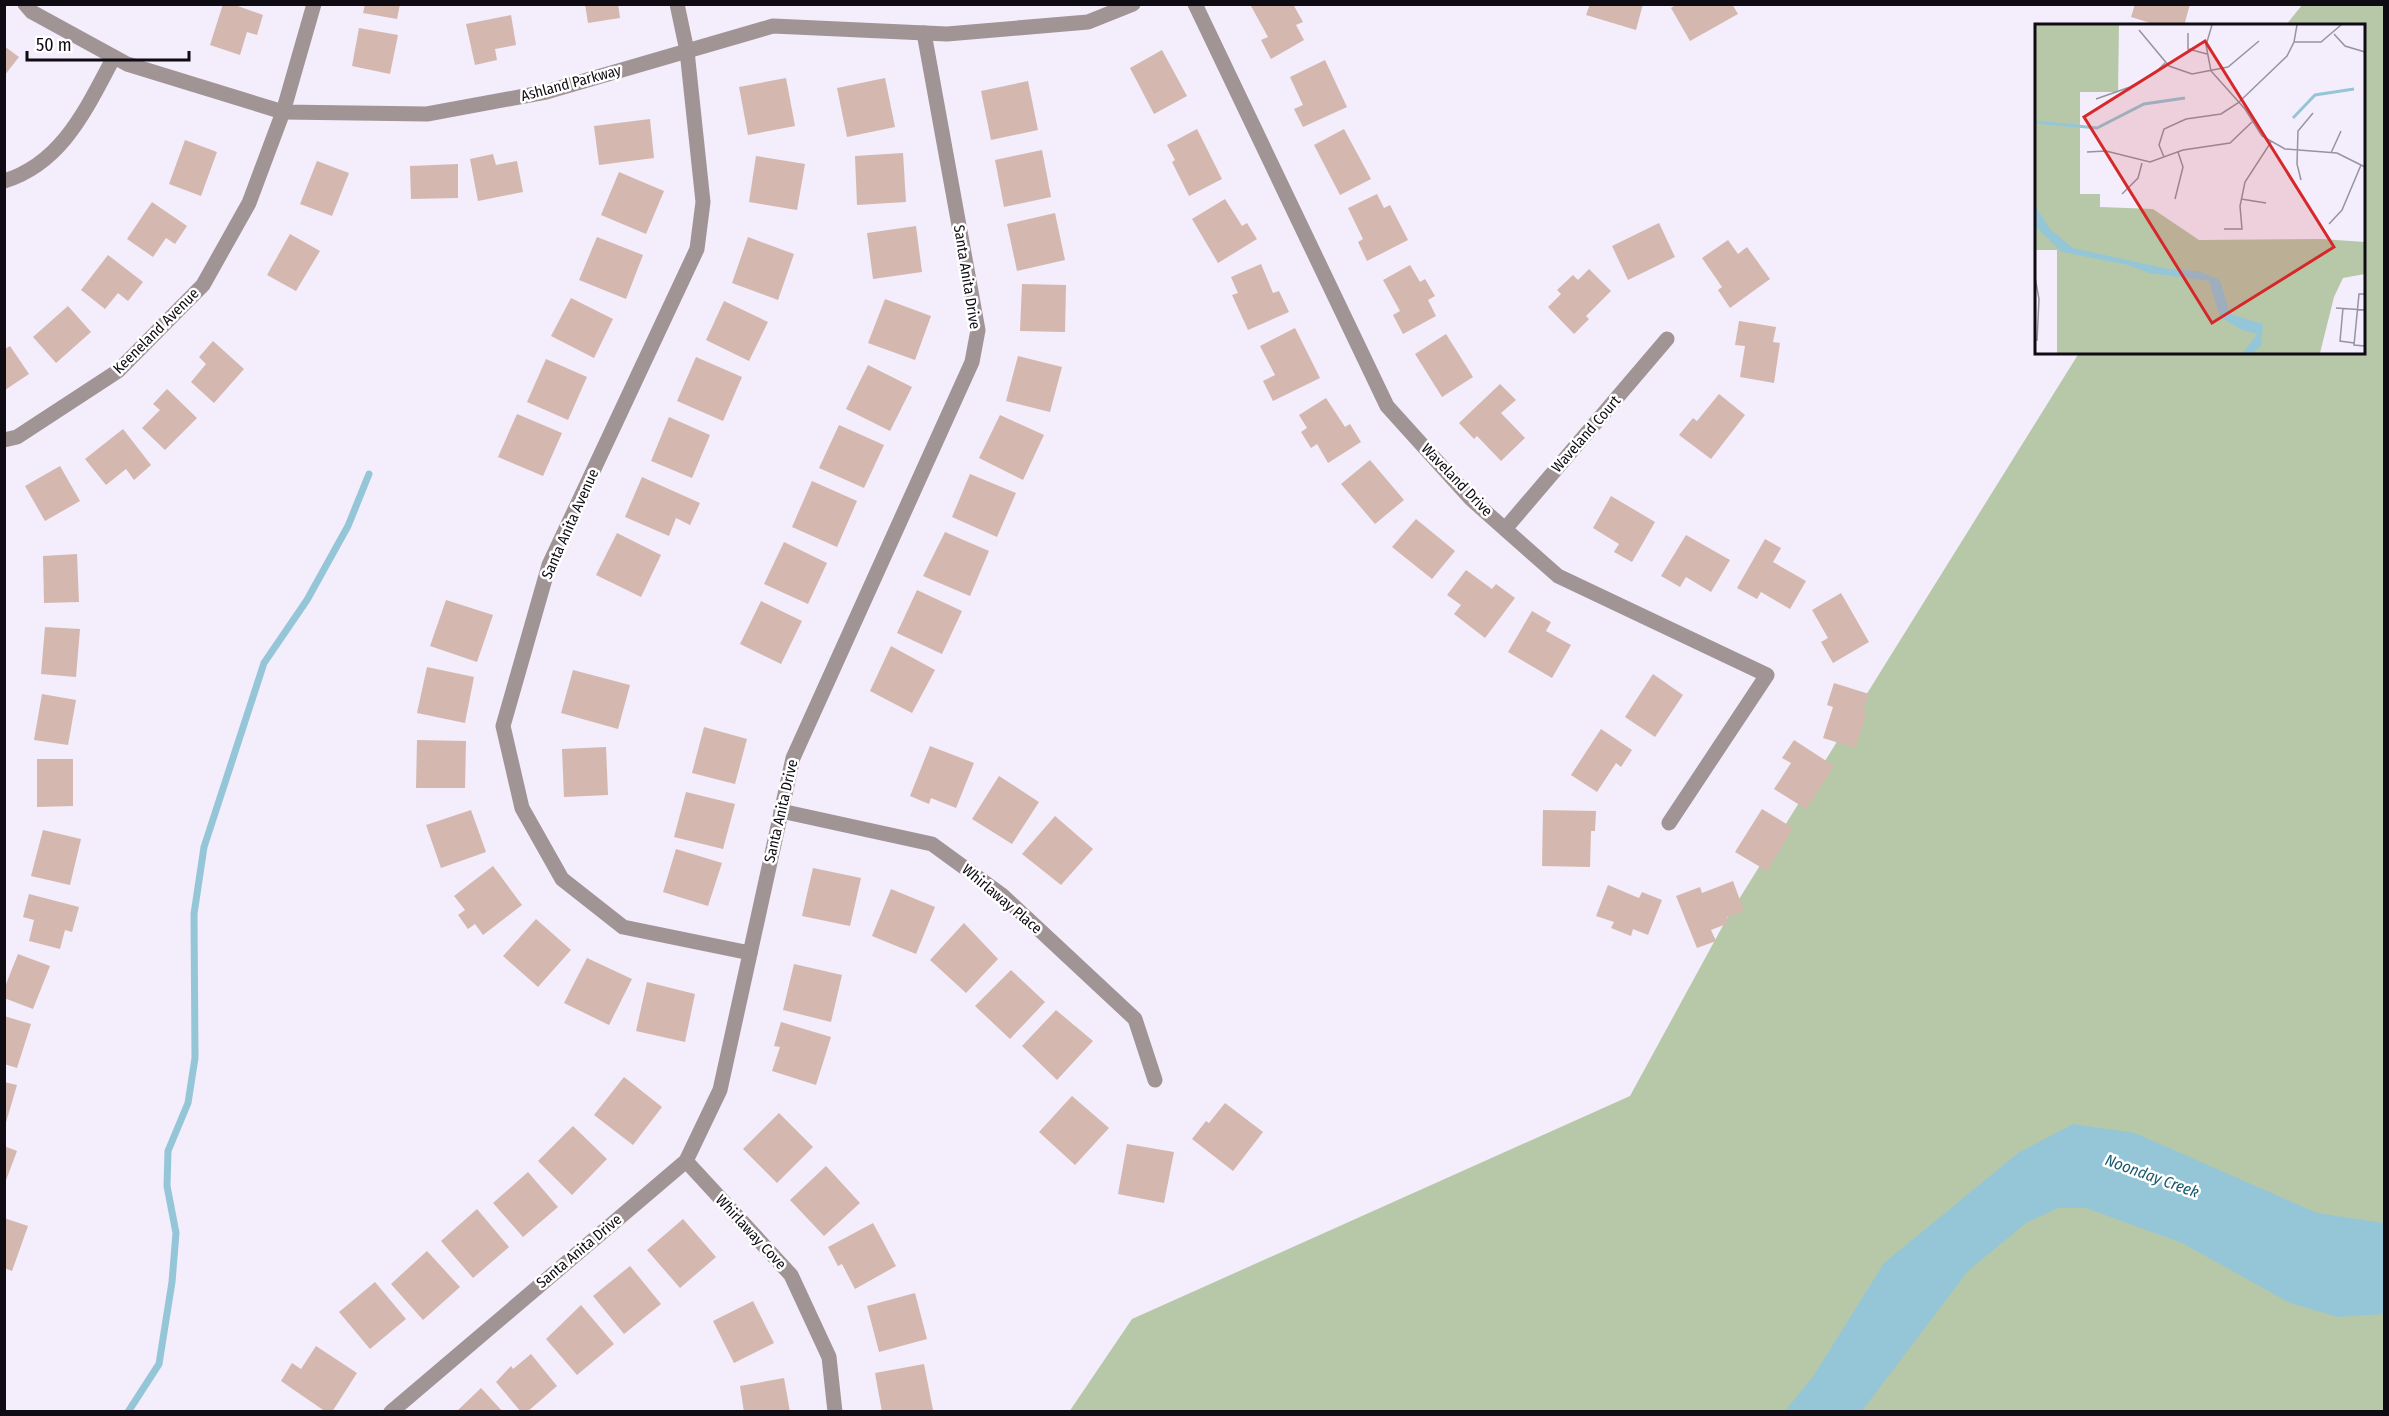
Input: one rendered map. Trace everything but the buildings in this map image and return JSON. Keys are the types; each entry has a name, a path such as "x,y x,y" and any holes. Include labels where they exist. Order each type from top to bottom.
{"street":[{"name":"Ashland Parkway","path":"25,4 32,12 127,64 282,112 427,114 546,92 773,26 947,34 1088,22 1133,4"},
{"name":"Keeneland Avenue","path":"4,440 17,437 118,371 203,285 249,203 282,112 314,4"},
{"name":"Santa Anita Avenue","path":"676,4 687,51 703,202 697,249 549,565 503,726 522,808 562,879 623,927 750,953"},
{"name":"Waveland Drive","path":"1195,4 1387,406 1471,499 1558,576 1767,675 1669,823"},
{"name":"Santa Anita Drive","path":"391,1412 686,1161 720,1090 793,758 972,362 978,330 924,33"},
{"path":"4,181 34,167 53,154 78,124 114,57"},
{"name":"Waveland Court","path":"1505,529 1667,339"},
{"name":"Whirlaway Place","path":"781,811 933,844 1002,895 1135,1019 1155,1080"},
{"name":"Whirlaway Cove","path":"686,1161 791,1275 829,1357 835,1412"}],"green space":[{"path":"2302,5 2384,5 2384,1411 1069,1412 1132,1319 1630,1096 1726,920 2078,354 2365,354 2365,24 2287,24"}],"water":[{"name":"Noonday Creek","path":"2073,1124 2135,1133 2317,1213 2384,1223 2384,1314 2338,1317 2290,1303 2182,1243 2086,1208 2058,1208 2026,1223 1968,1271 1862,1411 1785,1411 1814,1375 1884,1263 2018,1153"}],"waterway":[{"path":"128,1412 159,1364 172,1282 176,1233 167,1186 168,1151 188,1103 195,1058 194,914 204,847 264,663 307,600 348,526 369,474"}]}
